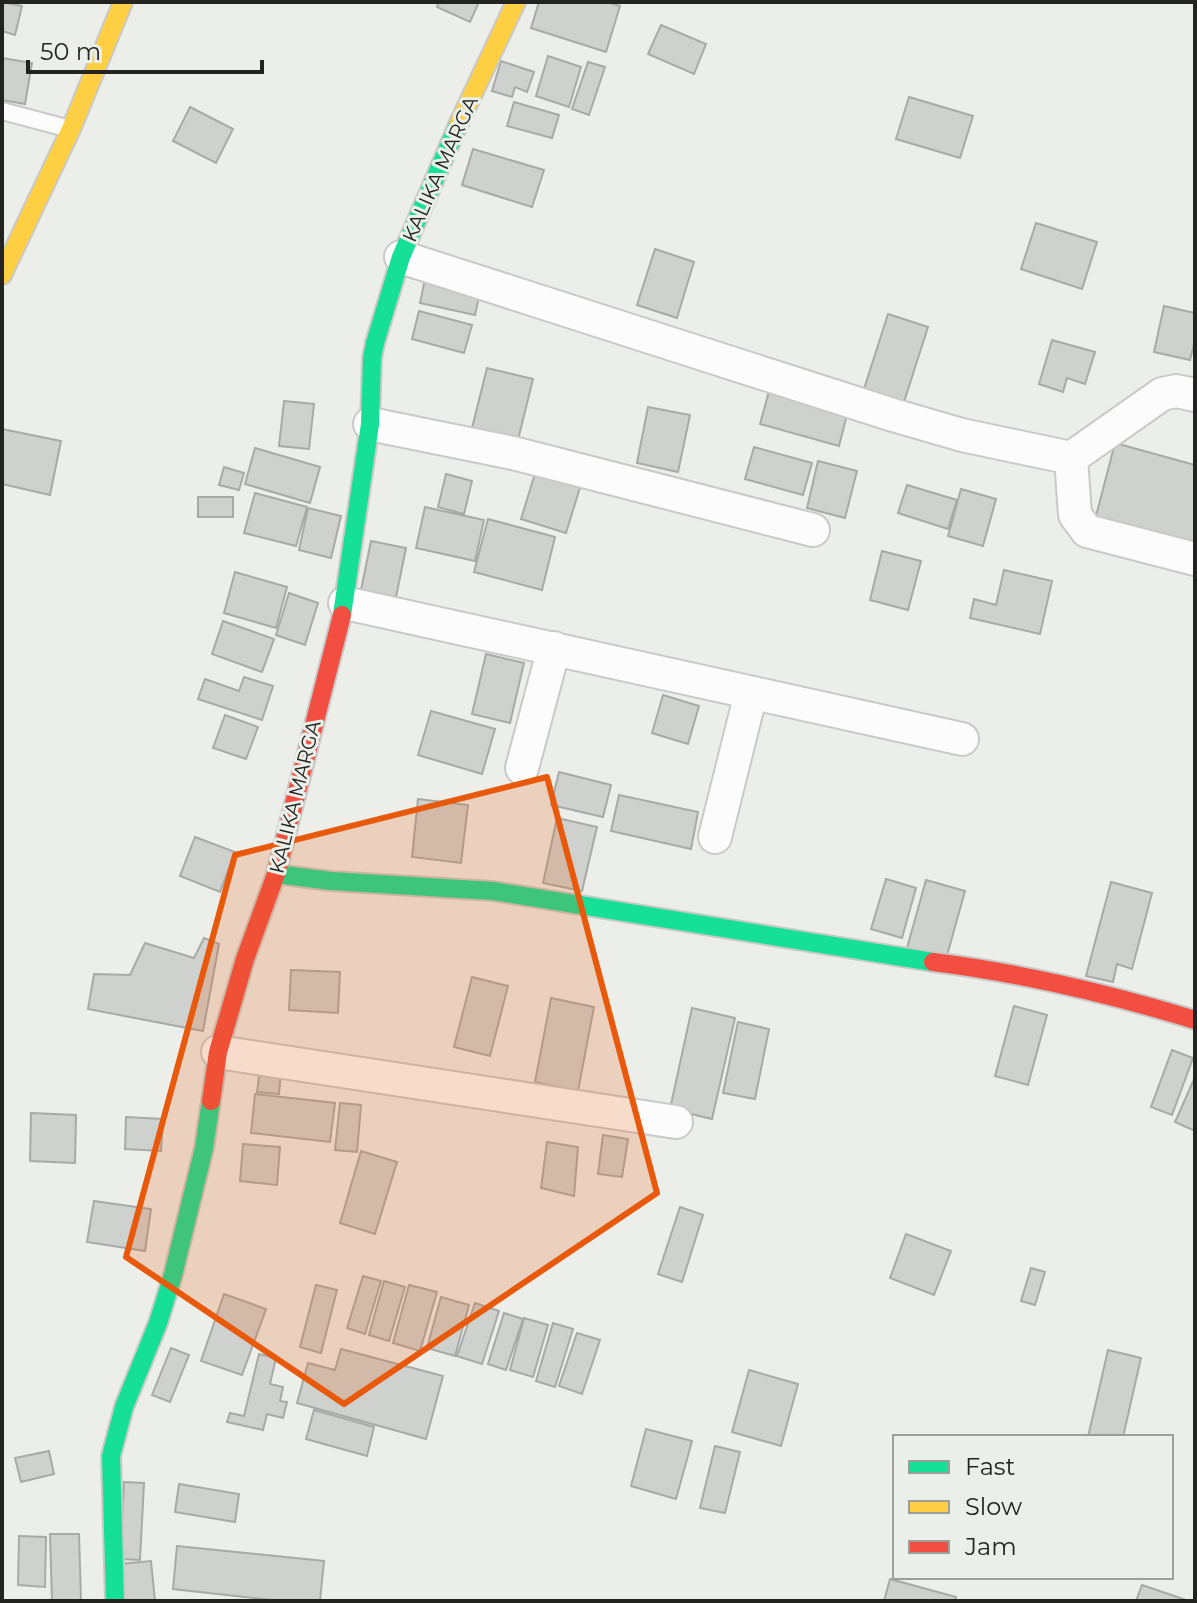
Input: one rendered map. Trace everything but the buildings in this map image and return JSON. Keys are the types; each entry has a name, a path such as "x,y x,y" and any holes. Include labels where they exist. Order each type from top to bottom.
{"street":[{"path":"2,275 71,129 123,2"},
{"name":"KALIKA MARGA","path":"115,1601 111,1456 124,1407 158,1323 173,1275 204,1148 218,1052 245,959 276,874 345,603 370,424 372,358 401,257 435,174 516,2"},
{"path":"401,257 893,415 962,435 1071,458 1162,394 1176,391 1195,395"},
{"path":"370,424 513,453 813,530"},
{"path":"1071,458 1075,515 1087,531 1195,559"},
{"path":"345,603 962,739"},
{"path":"522,768 554,648"},
{"path":"715,837 751,693"},
{"path":"276,874 331,881 493,891 691,922 897,958 970,967 1136,1002 1195,1020"},
{"path":"218,1052 676,1122"}],"lane":[{"path":"2,111 71,129"}],"highlighted area":[{"path":"547,777 657,1193 344,1404 126,1257 235,855"}],"traffic: fast":[{"path":"342,615 370,424 375,343 401,257 459,123"},
{"path":"276,874 331,881 493,891 933,962"},
{"path":"115,1601 111,1456 124,1407 158,1323 173,1275 204,1148 211,1101"}],"traffic: slow":[{"path":"2,275 71,129 123,2"},
{"path":"459,123 516,2"}],"traffic: jam":[{"path":"211,1101 218,1052 245,959 276,874 342,615"},
{"path":"933,962 1065,985 1195,1020"}]}
